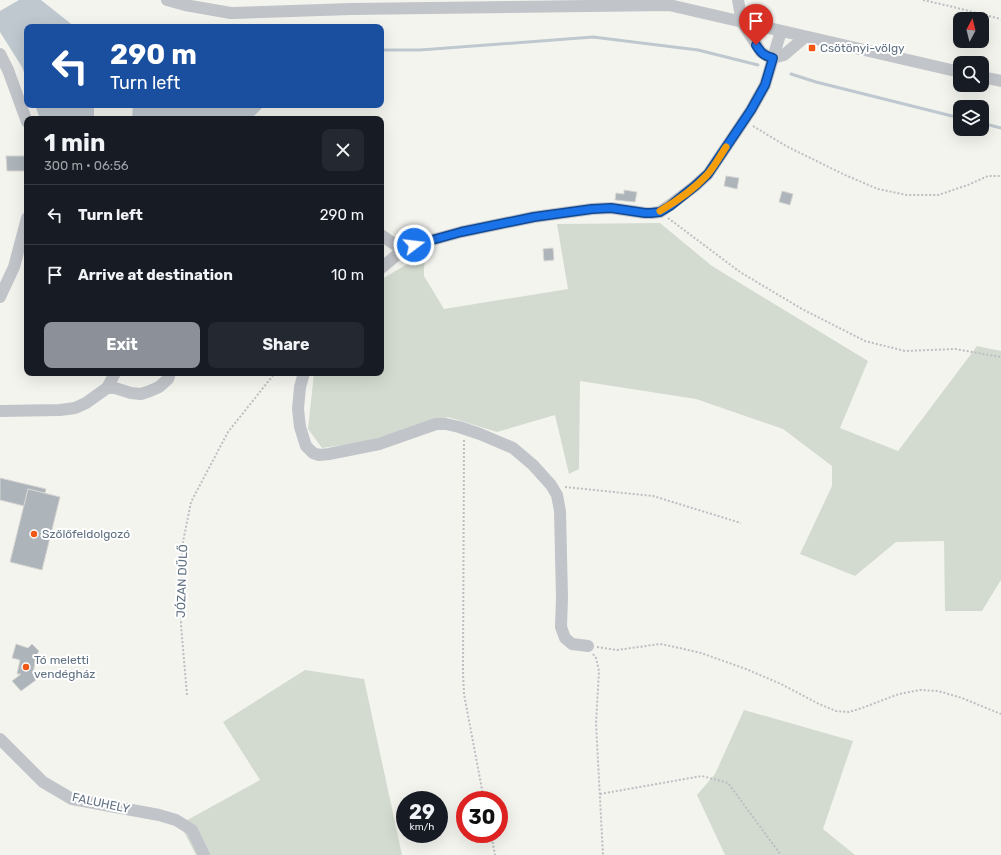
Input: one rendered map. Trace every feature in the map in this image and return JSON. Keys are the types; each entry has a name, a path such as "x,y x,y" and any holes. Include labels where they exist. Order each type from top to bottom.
{"street":[{"path":"167,0 184,5 231,13 352,9 668,5 953,70"},
{"path":"738,0 742,22 761,52 767,56 773,58 784,55 805,37"},
{"path":"384,266 403,250 414,245 461,232 534,217 592,209 611,208 645,213 660,212 670,206 708,174 751,110 765,85 781,31"},
{"path":"0,54 8,70 25,116"},
{"path":"989,78 1001,81"},
{"path":"0,297 14,267 24,229"},
{"path":"384,237 403,250"},
{"path":"0,411 60,410 75,408 86,403 107,388 113,376"},
{"path":"107,388 115,388 131,393 141,394 160,387 168,380 169,376"},
{"path":"303,376 300,387 298,409 300,427 306,446 314,453 320,455 329,454 379,444 436,424 446,424 480,434 513,448 533,465 551,485 556,495 560,511 562,598 561,626 565,638 572,644 588,646"},
{"name":"FALUHELY","path":"0,739 43,782 72,799 159,815 176,820 192,830 204,855"}],"path":[{"path":"923,0 1001,19"},
{"path":"743,120 786,146 845,175 878,189 908,195 938,195 968,185 988,176 1001,176"},
{"path":"660,212 740,272 802,309 865,341 905,351 955,349 1001,357"},
{"name":"JÓZAN DŰLŐ","path":"187,695 181,625 182,547 191,502 228,432 273,376"},
{"path":"464,429 464,694 482,791"},
{"path":"551,485 653,496 741,523"},
{"path":"588,646 617,650 660,644 701,653 746,669 781,684 819,704 836,710 849,712 899,694 920,690 938,691 962,698 1001,714"},
{"path":"588,646 596,658 599,671 596,723 603,855"},
{"path":"600,794 702,776 728,783 781,855"},
{"path":"493,843 495,855"}],"shaded area":[{"path":"19,0 41,0 71,24 24,24 24,73 0,32 0,11"},
{"path":"36,108 94,108 94,116 39,116"},
{"path":"133,108 262,108 254,116 132,116"},
{"path":"660,223 712,266 868,361 840,428 898,451 977,346 1001,351 1001,580 982,611 945,611 944,541 896,542 855,576 800,554 832,486 832,466 783,429 696,399 580,381 579,469 569,474 555,415 497,432 448,417 364,442 322,448 308,429 314,376 384,376 384,278 426,253 424,276 444,309 568,289 557,224"},
{"path":"305,670 364,679 396,827 396,843 399,843 402,855 196,855 180,824 260,780 223,722"},
{"path":"744,710 853,741 823,829 855,855 725,855 697,795 715,774"}],"building":[{"path":"6,156 24,156 24,171 7,171"},
{"path":"726,176 739,178 737,189 724,186"},
{"path":"624,190 637,192 635,202 615,200 616,193 624,194"},
{"path":"782,191 793,194 790,205 779,202"},
{"path":"553,248 554,260 544,261 543,249"},
{"path":"0,478 46,489 45,493 28,489 24,506 0,500"},
{"name":"Szőlőfeldolgozó","path":"28,489 60,497 42,570 10,562"},
{"name":"Tó meletti vendégház","path":"16,644 28,648 32,644 39,651 36,656 33,674 36,680 21,691 12,681 21,674 17,674 20,660 12,658"}],"waterway":[{"path":"384,50 420,50 593,37 698,50 758,65"},
{"path":"791,74 816,82 953,116"},
{"path":"989,125 1001,128"}],"slow traffic":[{"path":"660,211 670,206 708,174 726,147"}],"place":[{"name":"Csötönyi-völgy","path":"812,48"},
{"name":"Szőlőfeldolgozó","path":"34,534"},
{"name":"Tó meletti vendégház","path":"26,667"}],"route":[{"path":"414,245 461,232 534,217 592,209 611,208 645,213 660,212 670,206 708,174 751,110 765,85 773,58 761,52 756,45"}]}
